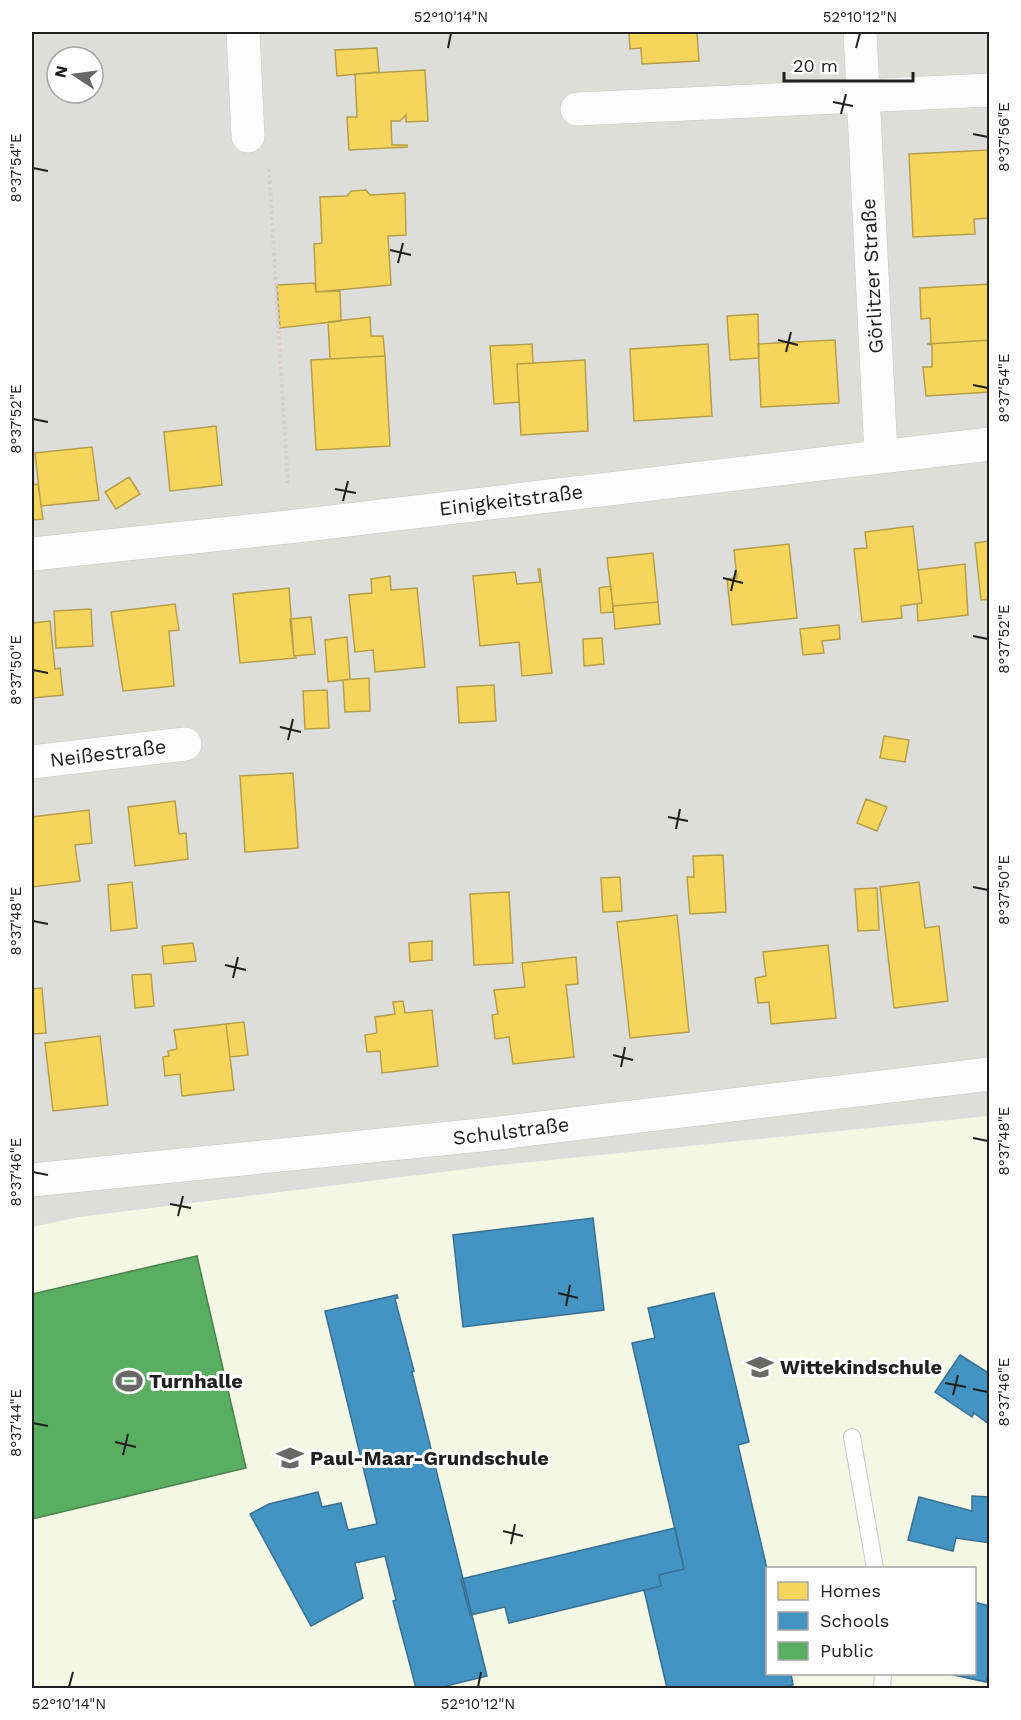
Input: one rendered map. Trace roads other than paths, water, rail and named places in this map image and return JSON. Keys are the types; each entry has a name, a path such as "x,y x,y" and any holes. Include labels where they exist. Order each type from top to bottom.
{"street":[{"path":"243,32 248,136"},
{"name":"Görlitzer Straße","path":"860,32 881,455"},
{"path":"577,109 990,90"},
{"name":"Einigkeitstraße","path":"32,554 288,527 881,455 990,444"},
{"name":"Neißestraße","path":"32,762 185,744"},
{"name":"Schulstraße","path":"32,1180 481,1135 990,1074"}],"lane":[{"path":"852,1437 875,1567"}],"place":[{"name":"Wittekindschule","path":"760,1367"},
{"name":"Turnhalle","path":"129,1381"},
{"name":"Paul-Maar-Grundschule","path":"290,1458"}]}
